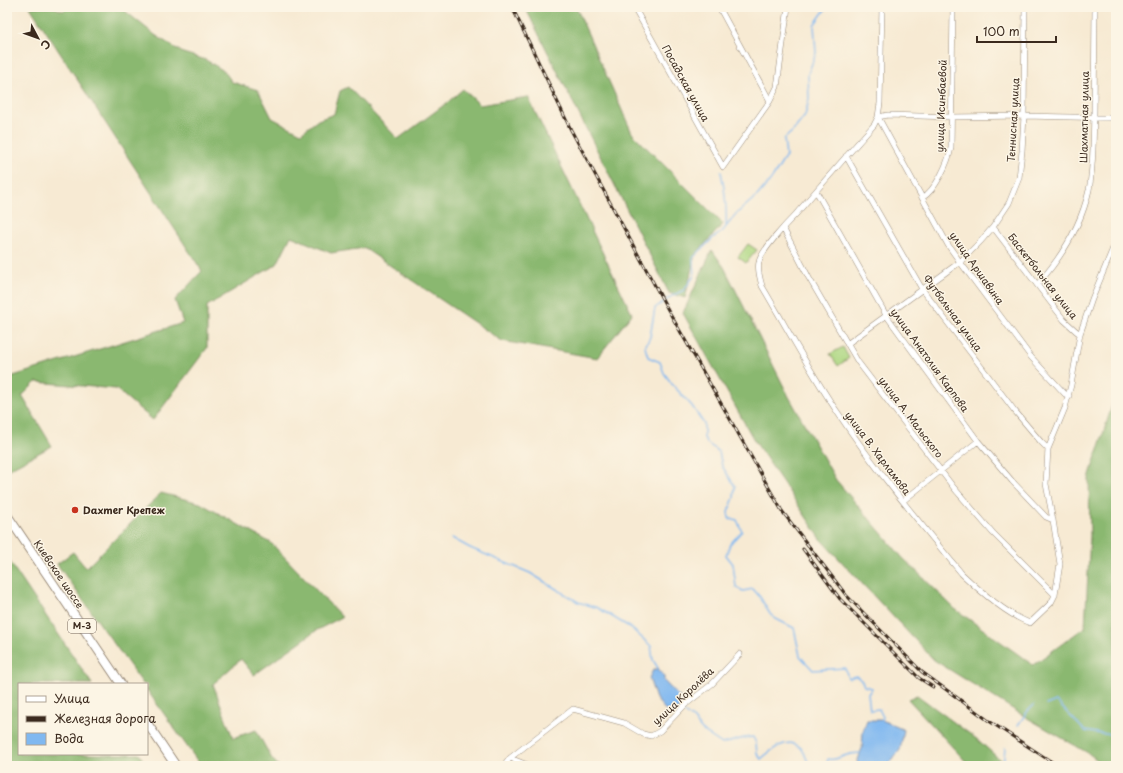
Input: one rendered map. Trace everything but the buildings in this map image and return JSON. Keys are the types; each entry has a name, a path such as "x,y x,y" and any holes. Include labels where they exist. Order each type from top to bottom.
{"highway":[{"name":"Киевское шоссе","path":"7,515 120,683"},
{"path":"148,724 176,766"}],"street":[{"name":"Посадская улица","path":"634,7 723,168 770,101"},
{"path":"719,7 770,101"},
{"path":"770,101 777,87 788,7"},
{"path":"882,7 880,103 878,117 888,115 1116,118"},
{"name":"улица Исинбаевой","path":"922,198 932,188 942,173 951,148 953,7"},
{"name":"Теннисная улица","path":"847,344 960,262 993,227 1009,203 1019,178 1022,151 1024,116 1025,7"},
{"name":"Шахматная улица","path":"1037,285 1066,248 1079,219 1089,190 1093,157 1095,7"},
{"name":"улица В. Харламова","path":"878,117 874,125 782,228 765,251 759,261 758,270 762,286 810,368 838,413 869,458 962,574 997,604 1023,621 1030,623 1051,603 1055,595"},
{"name":"улица Аршавина","path":"878,117 948,245 1030,357 1068,396"},
{"name":"Футбольная улица","path":"846,156 922,289 1014,410 1040,442 1048,449"},
{"name":"улица Анатолия Карпова","path":"816,191 886,315 978,442 1046,517 1053,520"},
{"name":"Баскетбольная улица","path":"993,227 1064,320 1080,334"},
{"name":"улица А. Мальского","path":"782,228 858,362 954,488 993,533 1055,595"},
{"path":"1055,595 1060,564 1046,484 1048,449 1065,408 1071,385 1080,334 1092,299 1116,241"},
{"path":"903,501 940,470 978,442"},
{"name":"улица Королёва","path":"510,758 573,709 624,723 643,734 651,736 660,731 684,706 712,684 740,654"},
{"path":"504,766 510,758 530,766"}],"green space":[{"path":"30,7 53,7 63,11 68,7 120,7 155,35 183,53 206,60 224,71 232,82 258,90 272,118 301,133 318,120 334,114 340,91 348,87 398,139 463,89 480,105 528,97 632,314 597,358 502,341 364,248 331,253 291,236 277,264 207,306 207,348 153,420 116,389 36,382 22,396 52,446 7,470 7,378 183,323 175,300 202,271"},
{"path":"525,7 576,7 632,133 723,224 695,255 685,298 669,293"},
{"path":"748,244 757,250 746,263 738,257"},
{"path":"712,250 724,267 788,395 836,480 902,557 955,609 1033,665 1085,627 1090,536 1089,478 1116,393 1116,766 1105,766 1088,753 1024,716 934,660 823,542 754,440 683,313"},
{"path":"843,347 849,358 838,366 830,354"},
{"path":"161,493 200,503 271,543 342,617 317,630 254,675 241,659 213,684 233,738 256,730 272,759 279,766 201,766 148,691 148,683 142,683 57,564 73,552 86,568"},
{"path":"7,558 91,683 18,683 18,755 140,755 147,766 7,766"},
{"path":"917,695 978,740 1007,766 970,766 908,699"}],"water":[{"path":"658,668 664,677 664,681 679,697 683,699 684,702 675,712 668,713 656,699 649,678 653,670"},
{"path":"867,720 882,720 904,730 900,750 886,766 856,766 862,748 863,731"}],"waterway":[{"path":"827,7 814,25 816,53 808,74 809,99 805,116 793,131 784,139 786,156 773,177 758,195 736,214 722,232 713,238 693,258 694,276 684,290 672,296 655,308 650,337 645,347 648,357 660,362 664,373 692,406 704,424 704,438 707,443 719,452 722,466 735,486 734,498 728,512 729,518 737,520 742,531 730,544 726,555 733,564 736,587 743,591 753,589 760,597 770,614 776,619 794,628 800,656 813,670 845,668 848,678 856,676 862,681 864,686 872,688 868,694 870,710 879,709 883,717 882,720"},
{"path":"721,172 724,186 726,226"},
{"path":"452,538 470,548 530,573 578,602 598,608 631,628 651,646 653,660 658,668"},
{"path":"1046,705 1056,701 1085,731 1102,734 1116,734"},
{"path":"1018,725 1034,705"},
{"path":"681,710 694,719 701,729 707,734 722,744 753,737 756,743 757,754 761,759 775,748 791,743 801,748 808,762 814,765 827,763 828,759 835,759 849,754 860,753"},
{"path":"1003,766 1005,748"}],"railway":[{"path":"512,7 571,130 667,308 782,511 846,595 922,672 989,721 1058,766"},
{"path":"803,549 840,599 919,678 933,687"}],"place":[{"name":"Daxmer Крепеж","path":"75,510"}]}
